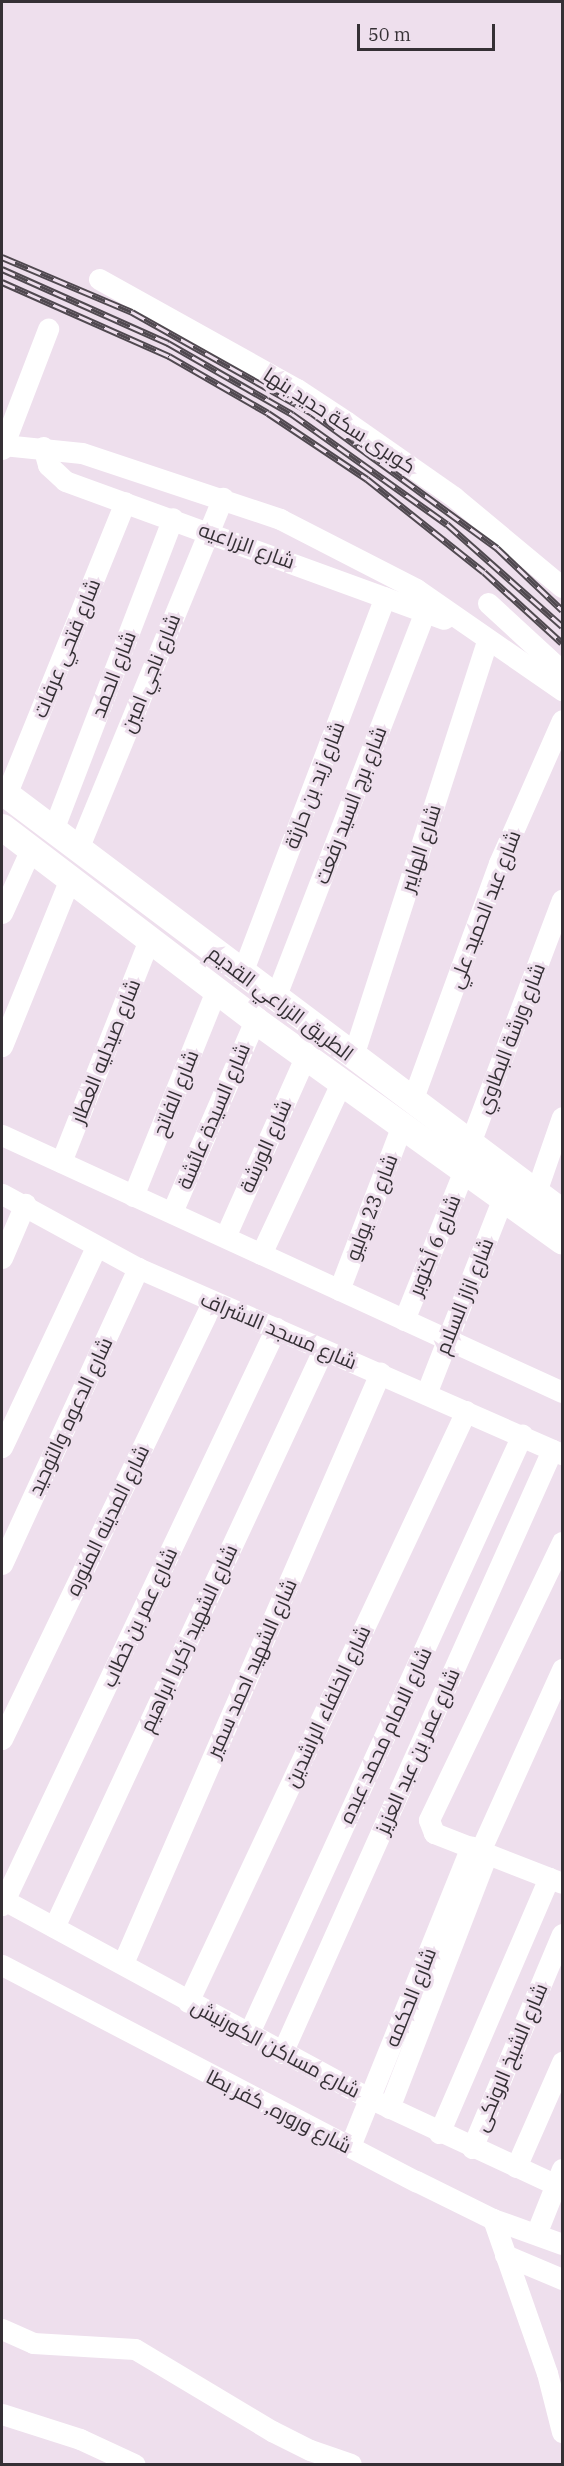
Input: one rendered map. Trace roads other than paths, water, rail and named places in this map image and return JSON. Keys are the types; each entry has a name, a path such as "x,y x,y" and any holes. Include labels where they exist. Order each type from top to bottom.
{"main road":[{"name":"الطريق الزراعي القديم","path":"4,793 562,1212"},
{"name":"الطريق الزراعي القديم","path":"2,827 69,881 255,1020 562,1241"}],"street":[{"name":"كوبرى سكة حديد بنها","path":"99,279 286,383 347,422 473,512 562,587"},
{"path":"2,447 6,422 48,329"},
{"name":"شارع الزراعيه","path":"2,447 43,447 82,453 223,498 326,540 416,589 467,627 562,690"},
{"name":"شارع الزراعيه","path":"43,447 48,465 58,477 209,530 467,627"},
{"name":"شارع ناجي امين","path":"78,849 223,498"},
{"name":"شارع فتحي عرفات","path":"4,793 125,502"},
{"name":"شارع الحمد","path":"53,830 173,518"},
{"name":"شارع زيد بن حارثة","path":"242,973 386,597"},
{"path":"488,603 562,671"},
{"name":"شارع برج السيد رفعت","path":"275,998 425,611"},
{"name":"شارع الهايبر","path":"353,1056 487,640"},
{"name":"شارع عبد الحميد علي","path":"412,1101 500,863 562,720"},
{"path":"2,913 30,851"},
{"path":"2,1046 69,881"},
{"name":"شارع ورشة البطاوي","path":"470,1143 562,900"},
{"name":"شارع صيدليه العطار","path":"61,1162 149,940"},
{"name":"شارع الفاتح","path":"133,1196 216,991"},
{"name":"شارع السيدة عائشة","path":"172,1212 255,1020"},
{"name":"شارع الورشة","path":"225,1237 306,1055"},
{"path":"261,1254 342,1081"},
{"path":"536,1192 562,1117"},
{"name":"شارع 23 يوليو","path":"339,1290 402,1125"},
{"path":"2,1135 562,1392"},
{"name":"شارع 6 أكتوبر","path":"404,1320 464,1170"},
{"name":"شارع مسجد الاشراف","path":"2,1194 25,1204 96,1247 138,1268 557,1452"},
{"name":"شارع ازاز السلام","path":"426,1394 503,1198"},
{"path":"2,1258 8,1228 25,1204"},
{"path":"2,1447 96,1247"},
{"name":"شارع الدعوه والتوحيد","path":"2,1564 138,1268"},
{"name":"شارع المدينه المنوره","path":"2,1739 213,1302"},
{"name":"شارع عمر بن خطاب","path":"2,1901 276,1328"},
{"name":"شارع الشهيد زكريا ابراهيم","path":"54,1927 323,1350"},
{"name":"شارع الشهيد احمد سمير","path":"123,1964 380,1373"},
{"name":"شارع الخلفاء الراشدين","path":"188,2001 466,1411"},
{"name":"شارع الامام محمد عبده","path":"248,2035 522,1435"},
{"name":"شارع عمر بن عبد العزيز","path":"282,2053 557,1452"},
{"path":"439,2133 556,1880 434,1833 429,1820 562,1542"},
{"path":"389,2108 479,1851 562,1669"},
{"name":"شارع الحكمه","path":"350,2146 369,2098 479,1851"},
{"name":"شارع مساكن الكورنيش","path":"2,1901 123,1964 248,2035 439,2133 516,2167 559,2177"},
{"name":"شارع الشيخ الرونكى","path":"472,2148 562,1934"},
{"name":"شارع وروره, كفر بطا","path":"2,1965 493,2219 562,2244"},
{"path":"516,2167 562,2062"},
{"path":"536,2234 559,2177"},
{"path":"493,2219 547,2373 562,2432"},
{"path":"505,2255 562,2279"},
{"path":"2,2329 33,2343 135,2349 273,2431 310,2450 351,2464"},
{"path":"2,2414 80,2439 134,2464"}],"railway":[{"path":"2,257 132,312 312,413 497,548 562,610"},
{"path":"2,269 168,343 292,414 447,524 562,626"},
{"path":"2,282 169,356 268,413 367,479 484,572 562,643"}]}
